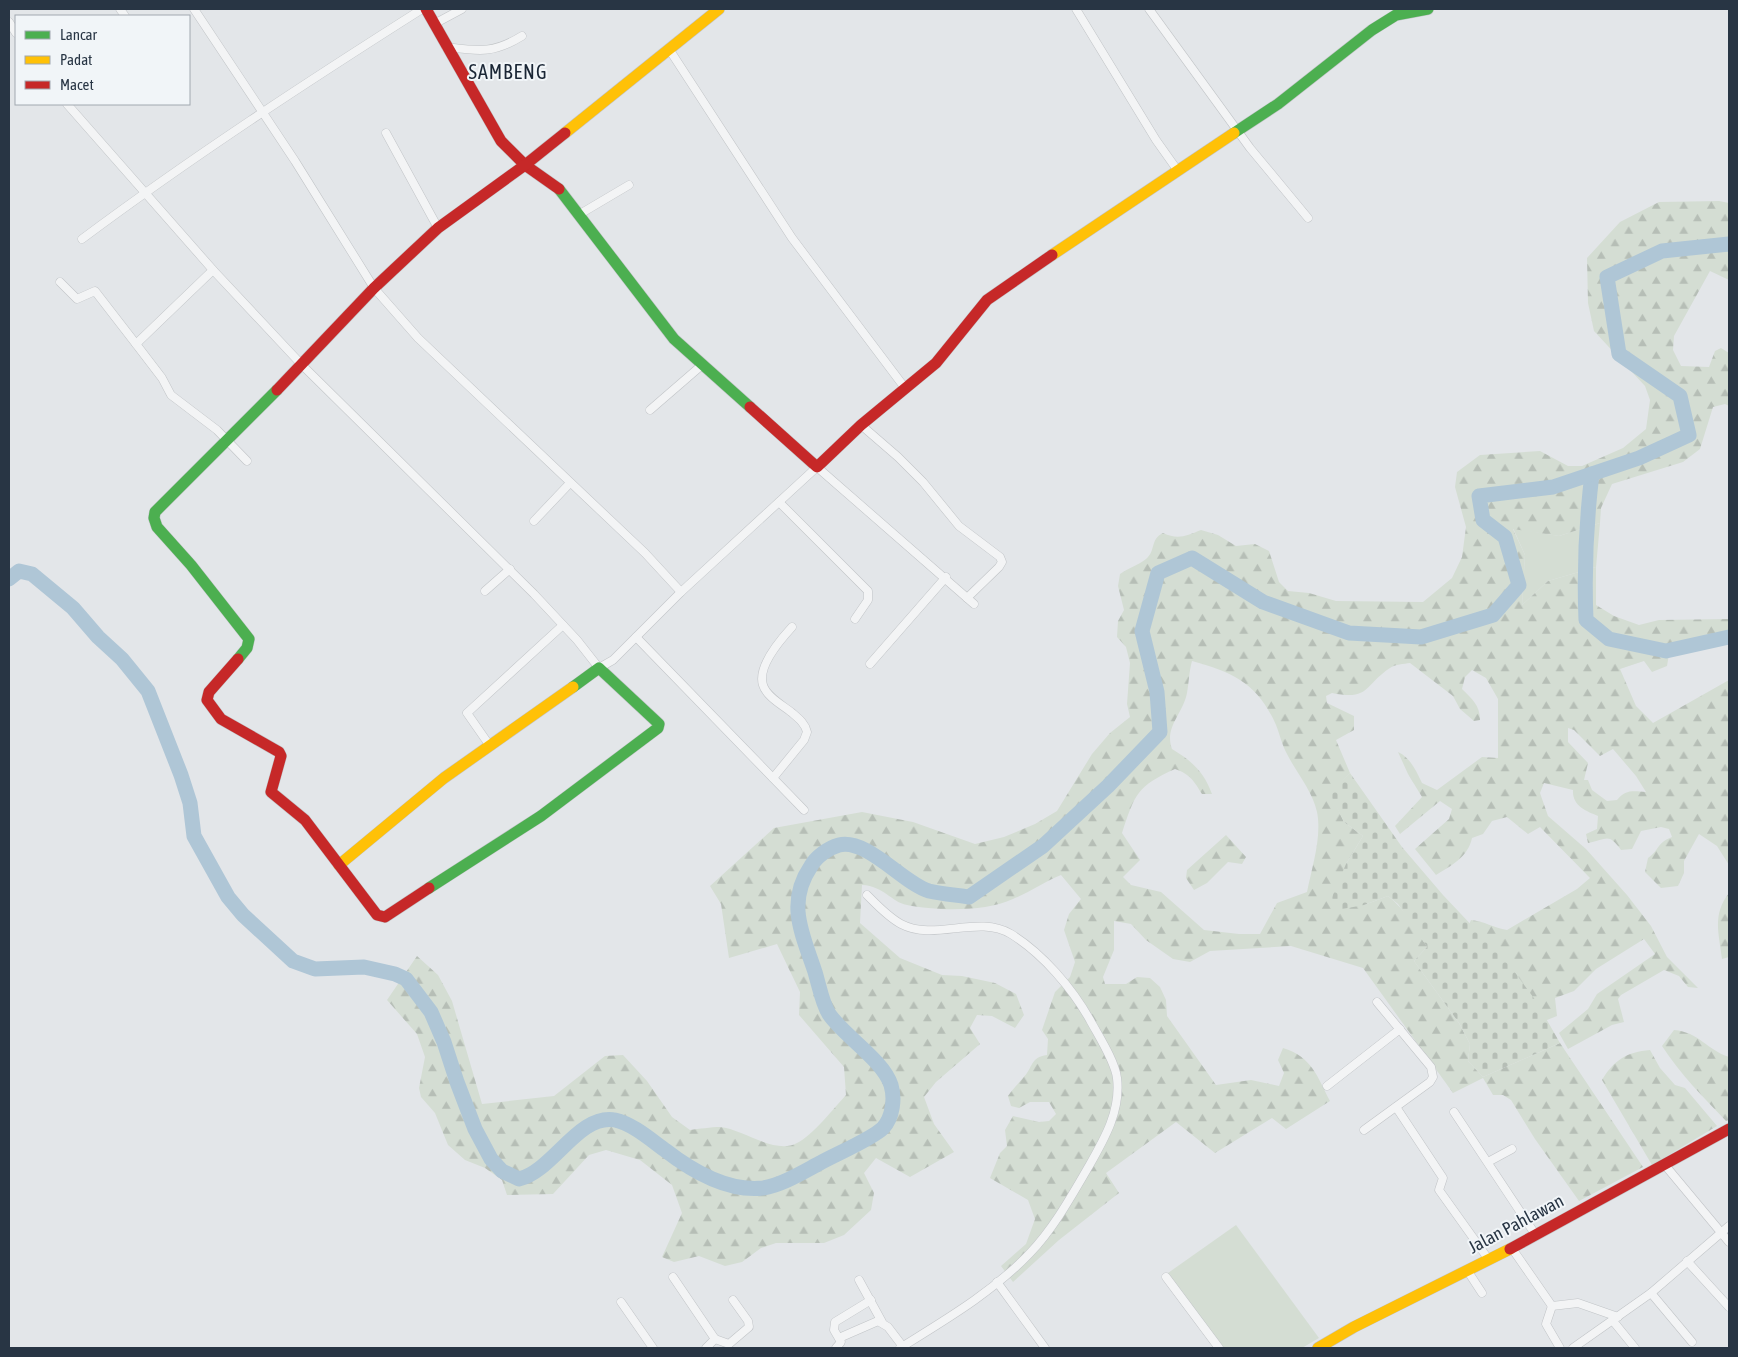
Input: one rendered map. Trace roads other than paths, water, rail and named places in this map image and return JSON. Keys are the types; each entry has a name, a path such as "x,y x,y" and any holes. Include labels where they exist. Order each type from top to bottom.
{"street":[{"path":"194,9 262,111 374,288 418,338 645,553 681,592"},
{"path":"82,239 143,193 262,111 424,9 492,128 506,147 524,165 556,186 580,214 658,320 702,365 774,426 817,467 946,577 974,604"},
{"path":"434,24 462,9"},
{"path":"68,105 143,193 162,211 213,270 302,365 510,569 563,625 599,668 657,721 658,728 541,816 385,917 377,915 305,820 271,792 281,756 279,752 221,719 207,700 209,692 247,648 249,639 157,527 154,518 155,512 302,365 374,288 438,228 524,165 719,9"},
{"path":"1076,9 1156,140 1178,171"},
{"path":"1149,9 1237,131 1308,218"},
{"path":"339,865 444,778 613,660 681,592 861,425 936,363 987,300 1278,104 1379,26 1396,15 1428,9"},
{"path":"446,46 496,50 522,36"},
{"path":"669,49 792,238 905,388"},
{"path":"386,133 438,228"},
{"path":"580,214 629,185"},
{"path":"136,344 213,270"},
{"path":"60,282 77,299 94,291 97,293 162,378 171,395 227,439 246,460"},
{"path":"650,410 702,365"},
{"path":"861,425 898,456 959,526 1000,558 1002,562 999,568 967,598"},
{"path":"534,521 570,483"},
{"path":"779,502 868,591 868,600 855,619"},
{"path":"485,592 510,569"},
{"path":"870,664 946,577"},
{"path":"490,746 467,713 563,625"},
{"path":"773,778 804,740 807,732 801,720 768,693 763,685 762,676 769,658 776,644 792,627"},
{"path":"636,637 804,810"},
{"path":"859,1280 882,1322 902,1348 940,1324 997,1282 1031,1253 1073,1195 1104,1141 1117,1107 1117,1076 1103,1044 1085,1011 1065,984 1037,955 1013,935 1001,929 988,927 916,929 902,925 867,895"},
{"path":"1364,1130 1430,1082 1433,1077 1431,1067 1378,1002"},
{"path":"1327,1086 1400,1029"},
{"path":"1396,1107 1443,1178 1439,1190 1489,1260"},
{"path":"1454,1112 1535,1234"},
{"name":"Jalan Pahlawan","path":"1318,1348 1354,1327 1489,1260 1729,1129"},
{"path":"1488,1162 1512,1149"},
{"path":"1664,1164 1729,1242"},
{"path":"1573,1348 1651,1293 1729,1226"},
{"path":"1511,1247 1552,1306"},
{"path":"1686,1261 1729,1307"},
{"path":"1467,1270 1482,1293"},
{"path":"673,1277 715,1339 728,1344 749,1326 748,1321 733,1300"},
{"path":"1166,1277 1219,1348"},
{"path":"997,1282 1045,1348"},
{"path":"1651,1293 1692,1342"},
{"path":"836,1348 840,1342 834,1330 836,1322 871,1300"},
{"path":"621,1302 654,1348"},
{"path":"1552,1306 1570,1302 1578,1303 1615,1319 1635,1348"},
{"path":"1552,1306 1546,1324 1560,1348"},
{"path":"839,1338 872,1322 882,1322"},
{"path":"706,1348 715,1339"}],"waterway":[{"path":"9,579 19,571 32,574 73,608 98,637 122,659 148,691 190,803 194,836 228,897 243,915 293,961 315,969 364,967 395,974 406,979 431,1012 444,1042 475,1129 491,1159 502,1171 519,1179 531,1174 578,1133 590,1125 602,1120 615,1120 635,1129 675,1158 711,1178 736,1187 763,1188 792,1178 871,1137 886,1124 892,1107 892,1090 887,1076 872,1057 829,1014 801,931 798,906 799,893 803,880 819,856 839,845 861,848 919,887 929,891 969,897 1043,846 1108,786 1160,732 1157,692 1142,631 1158,573 1192,558 1263,602 1349,633 1421,637 1493,615 1519,585 1505,537 1483,520 1479,496 1553,487 1639,458 1689,435 1680,396 1619,354 1607,277 1662,251 1729,244"},
{"path":"1592,474 1586,547 1586,620 1609,639 1666,651 1729,637"}],"district":[{"name":"SAMBENG","path":"508,72"}]}
